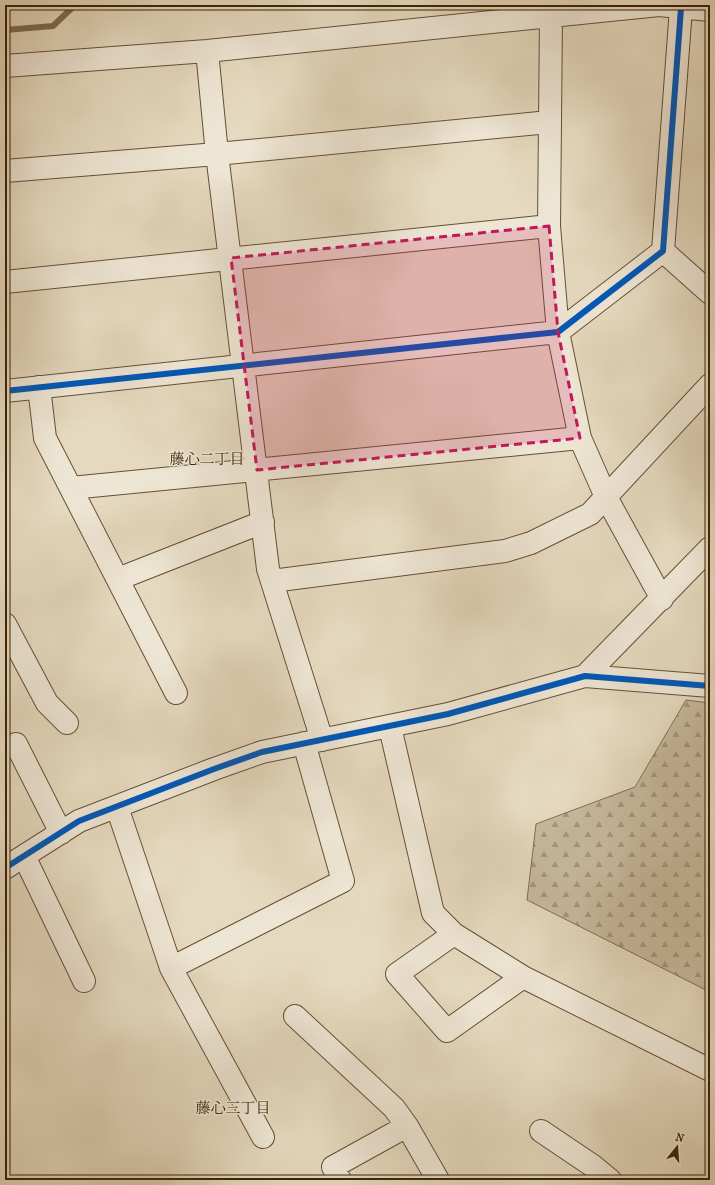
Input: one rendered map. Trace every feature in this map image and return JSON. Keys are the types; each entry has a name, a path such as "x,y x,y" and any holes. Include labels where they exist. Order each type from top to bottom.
{"street":[{"path":"5,66 207,51 659,5 710,10"},
{"path":"5,391 558,332 663,251 681,8"},
{"path":"551,16 549,226 558,332 580,438 606,497 662,599"},
{"path":"171,968 343,881 313,742 268,569 217,154 207,51"},
{"path":"5,170 217,154 549,122"},
{"path":"5,282 549,226"},
{"path":"663,251 710,293"},
{"path":"272,581 505,551 531,543 590,514 710,385"},
{"path":"39,387 45,438 176,693"},
{"path":"71,488 580,438"},
{"path":"118,579 263,522"},
{"path":"585,676 662,599 710,548"},
{"path":"5,624 47,703 67,723"},
{"path":"5,868 79,821 262,752 448,714 585,676 710,686"},
{"path":"390,727 433,913 454,934 523,977 710,1070"},
{"path":"16,744 61,833"},
{"path":"117,807 171,968 263,1137"},
{"path":"24,856 84,981"},
{"path":"454,934 398,974 447,1031 523,977"},
{"path":"295,1016 394,1108 407,1126 438,1180"},
{"path":"340,1180 333,1167 407,1126"},
{"path":"541,1131 593,1166 610,1180"}],"highlighted area":[{"path":"549,226 558,332 580,438 257,470 231,258"}],"green space":[{"path":"686,700 710,703 710,992 527,900 536,824 635,787"}],"waterway":[{"path":"5,30 53,26 75,5"}],"cycle path":[{"path":"5,391 558,332 663,251 681,8"},
{"path":"5,868 79,821 262,752 448,714 585,676 710,686"}],"district":[{"name":"藤心二丁目","path":"207,459"},
{"name":"藤心三丁目","path":"233,1108"}]}
